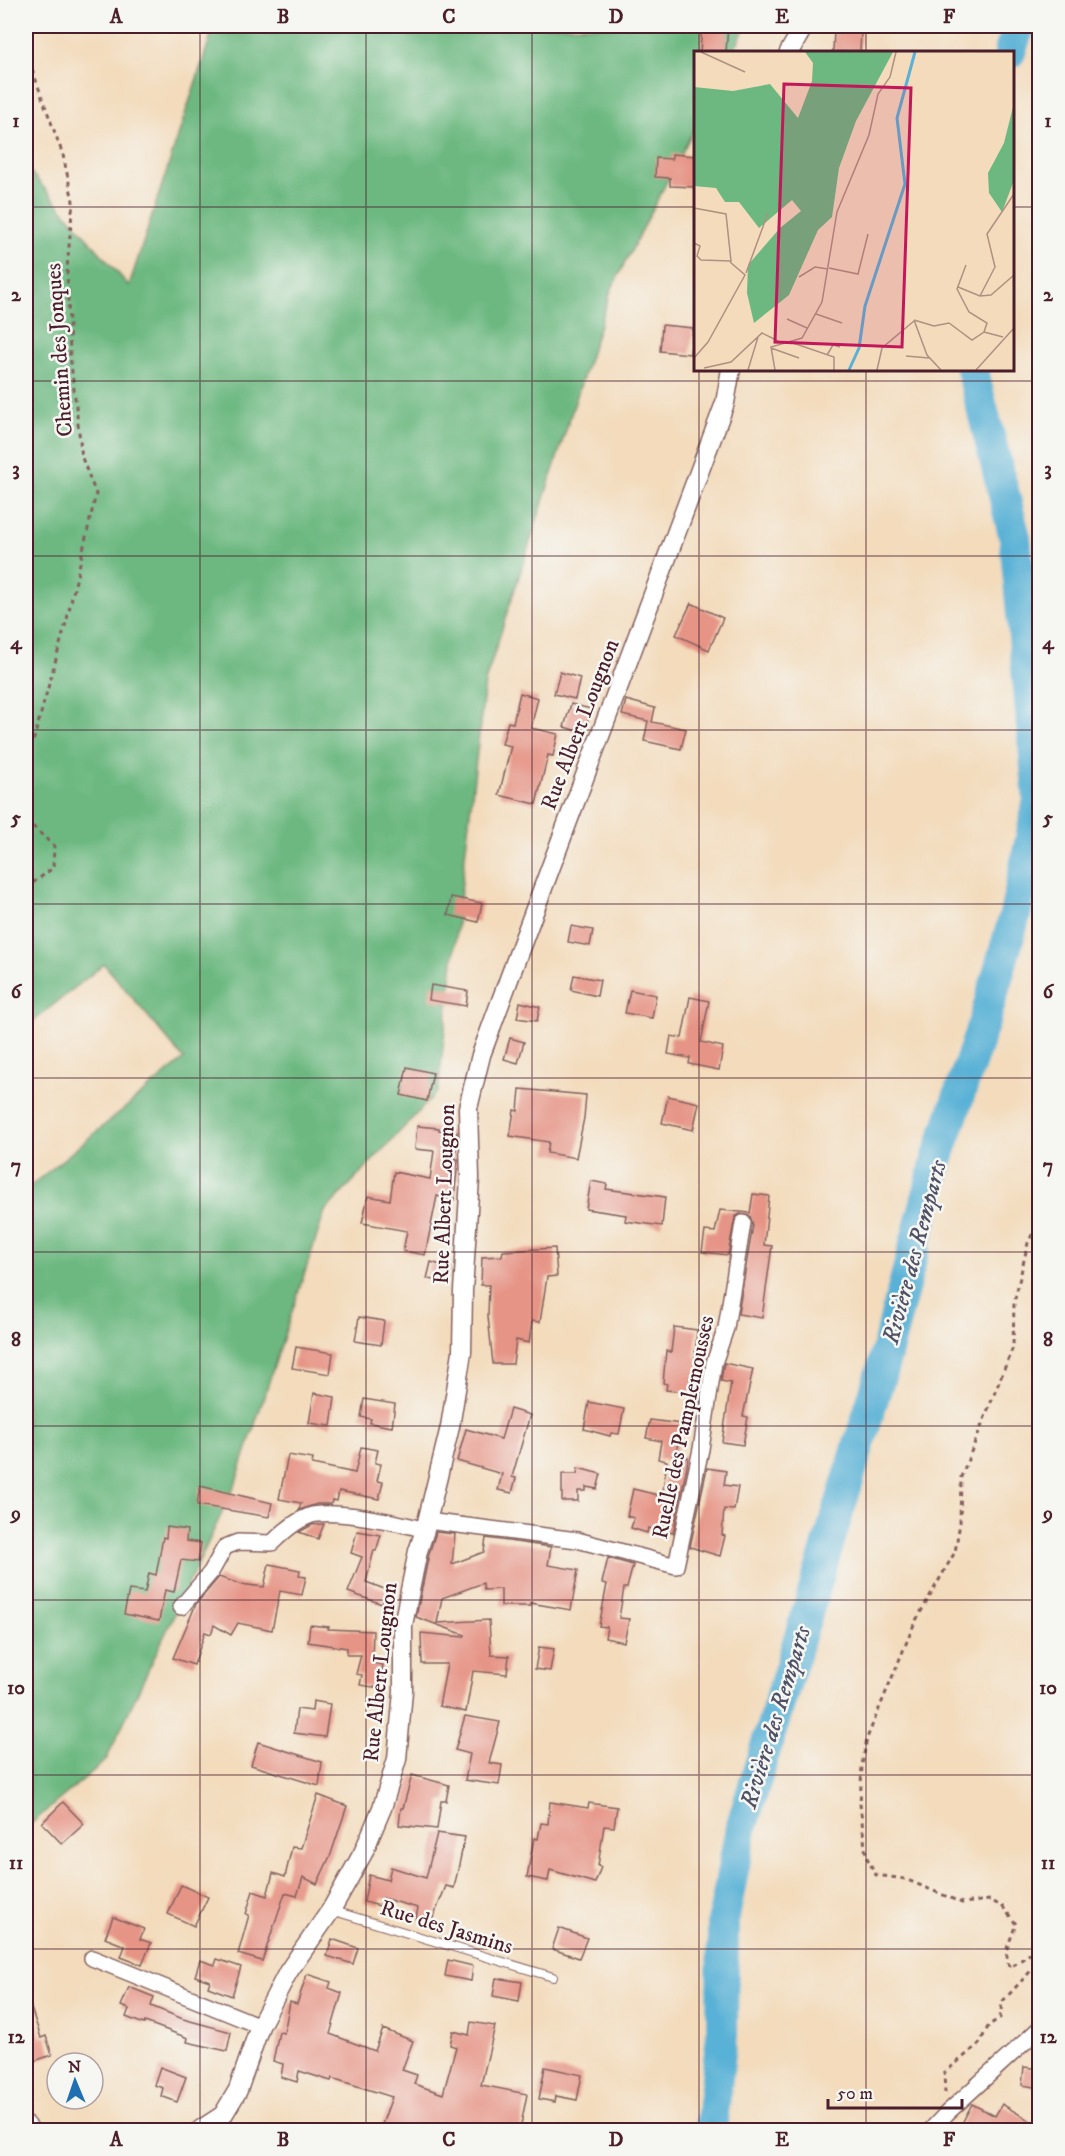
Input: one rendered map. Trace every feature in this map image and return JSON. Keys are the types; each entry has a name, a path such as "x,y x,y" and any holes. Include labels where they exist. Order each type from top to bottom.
{"street":[{"path":"790,51 804,26"},
{"name":"Rue Albert Lougnon","path":"200,2130 223,2115 238,2090 261,2026 288,1972 331,1910 363,1853 382,1808 397,1758 403,1691 403,1625 418,1551 450,1427 462,1352 470,1178 468,1108 481,1055 725,403 731,370"},
{"name":"Ruelle des Pamplemousses","path":"426,1525 577,1540 676,1566 701,1449 714,1363 726,1328 742,1223"},
{"path":"181,1607 211,1572 225,1547 238,1542 272,1543 295,1523 310,1515 326,1513 426,1525"},
{"path":"92,1958 261,2026"},
{"path":"931,2130 1040,2028"},
{"path":"26,2123 32,2130"}],"lane":[{"name":"Rue des Jasmins","path":"331,1910 553,1977"}],"path":[{"name":"Chemin des Jonques","path":"26,52 63,155 73,201 67,269 70,355 82,458 96,494 67,619 33,742 26,747"},
{"path":"26,820 54,846 53,868 26,888"},
{"path":"947,2113 944,2073 979,2044 989,2025 1000,2018 1002,2002 1038,1963 1040,1951 1033,1951 1009,1967 1006,1951 1016,1924 1003,1907 990,1900 962,1903 904,1879 876,1875 866,1856 860,1804 862,1765 867,1738 915,1622 955,1552 960,1523 961,1477 1013,1347 1014,1303 1028,1243 1040,1218"}],"green space":[{"path":"214,26 746,26 734,51 694,51 694,129 611,290 485,682 438,1091 325,1211 235,1485 106,1760 26,1828 26,1190 184,1059 104,964 26,1027 26,167 129,286"}],"building":[{"path":"702,26 728,26 726,51 700,51"},
{"path":"834,30 861,31 860,51 833,51"},
{"path":"672,154 694,156 694,187 670,186 670,178 655,177 656,158 672,159"},
{"path":"662,325 693,328 690,354 660,351"},
{"path":"691,603 723,618 709,650 676,635"},
{"path":"560,672 580,678 575,699 554,694"},
{"path":"520,693 538,698 531,728 558,734 553,756 548,755 536,804 499,795 511,746 502,744 508,722 513,723"},
{"path":"626,700 655,708 652,722 686,729 681,749 644,741 648,721 622,715"},
{"path":"571,704 591,709 584,733 564,727"},
{"path":"451,897 482,903 478,922 448,915"},
{"path":"571,926 593,930 590,946 568,942"},
{"path":"574,975 600,980 597,996 571,990"},
{"path":"431,985 468,991 466,1006 429,1000"},
{"path":"630,990 656,995 652,1018 625,1013"},
{"path":"690,997 709,1001 701,1042 723,1047 719,1070 689,1064 690,1058 668,1054 671,1036 682,1038"},
{"path":"520,1002 540,1007 537,1021 517,1018"},
{"path":"510,1038 524,1042 518,1063 504,1059"},
{"path":"407,1067 433,1073 427,1101 401,1095"},
{"path":"520,1089 586,1095 576,1158 547,1153 549,1142 510,1136 514,1110 518,1111"},
{"path":"668,1096 699,1103 693,1130 662,1123"},
{"path":"417,1126 457,1132 455,1159 458,1159 454,1200 437,1196 425,1255 403,1251 407,1231 362,1223 368,1196 390,1200 394,1172 430,1179 434,1151 415,1149"},
{"path":"591,1181 607,1184 606,1189 665,1197 662,1226 625,1221 626,1215 586,1209"},
{"path":"753,1194 769,1196 764,1245 772,1246 762,1318 738,1314 753,1225 750,1216 740,1214 735,1217 728,1255 702,1252 705,1231 715,1232 720,1210 750,1213"},
{"path":"555,1248 557,1276 547,1277 540,1322 532,1321 529,1343 516,1340 513,1364 493,1364 488,1316 489,1285 481,1285 482,1257 502,1256 503,1251"},
{"path":"431,1262 451,1268 447,1282 427,1279"},
{"path":"359,1317 384,1321 381,1345 355,1341"},
{"path":"674,1327 697,1330 695,1357 705,1359 702,1378 696,1377 694,1393 666,1390 667,1384 663,1383 666,1351 671,1352"},
{"path":"296,1347 333,1353 330,1374 292,1368"},
{"path":"724,1363 753,1369 743,1416 748,1417 743,1445 722,1442 731,1383 721,1381"},
{"path":"314,1393 335,1397 331,1426 309,1423"},
{"path":"364,1399 395,1404 392,1427 370,1423 371,1419 361,1417"},
{"path":"589,1402 624,1409 619,1434 611,1433 610,1436 584,1429"},
{"path":"510,1409 530,1415 512,1477 516,1478 512,1493 498,1490 502,1474 457,1461 466,1429 501,1439"},
{"path":"650,1420 681,1424 676,1455 688,1457 673,1533 648,1528 647,1533 631,1528 634,1518 627,1516 633,1489 662,1496 667,1461 658,1459 661,1441 646,1438"},
{"path":"361,1447 378,1450 375,1463 381,1464 377,1481 383,1482 379,1499 339,1491 337,1501 332,1500 331,1504 317,1504 299,1510 301,1503 279,1499 288,1455 313,1459 312,1464 355,1473"},
{"path":"578,1468 601,1474 597,1489 586,1487 586,1491 578,1491 578,1501 562,1501 562,1474 577,1474"},
{"path":"707,1468 726,1471 724,1485 738,1487 734,1510 724,1509 722,1535 725,1536 720,1556 690,1547"},
{"path":"200,1486 272,1503 269,1517 197,1505"},
{"path":"324,1524 318,1539 299,1532 312,1525"},
{"path":"167,1527 187,1530 186,1541 201,1543 198,1562 181,1560 174,1592 165,1590 159,1621 124,1614 129,1590 145,1592 149,1573 156,1575"},
{"path":"357,1531 381,1535 376,1551 374,1550 366,1582 387,1590 382,1604 348,1592 362,1557 351,1553"},
{"path":"436,1532 455,1534 452,1564 484,1552 486,1538 551,1547 548,1565 578,1570 571,1610 530,1603 530,1606 501,1606 501,1589 484,1590 483,1583 442,1598 437,1623 489,1620 491,1655 509,1656 507,1674 473,1671 466,1712 439,1706 447,1664 422,1664 421,1633 464,1637 465,1635 416,1617"},
{"path":"608,1558 633,1565 627,1588 624,1588 619,1618 629,1619 624,1642 605,1638 607,1627 599,1626 607,1584 602,1583"},
{"path":"269,1564 300,1570 299,1576 306,1577 302,1595 280,1591 272,1630 238,1623 231,1635 214,1625 211,1634 205,1632 194,1665 173,1658 196,1604 219,1577 240,1584 264,1587"},
{"path":"310,1625 329,1627 328,1629 373,1631 372,1663 383,1665 379,1688 360,1685 362,1675 356,1674 361,1655 347,1655 347,1648 308,1642"},
{"path":"539,1647 554,1649 550,1671 535,1669"},
{"path":"313,1701 330,1704 325,1737 294,1733 297,1709 312,1711"},
{"path":"465,1716 500,1722 489,1763 502,1765 499,1785 465,1780 470,1754 455,1750"},
{"path":"258,1742 322,1762 319,1786 251,1765"},
{"path":"412,1775 449,1785 446,1801 441,1801 437,1829 399,1825 401,1808 403,1808"},
{"path":"318,1795 347,1806 331,1854 317,1884 303,1877 297,1896 285,1893 262,1961 238,1954 253,1891 267,1896 273,1873 285,1877 292,1847 301,1848"},
{"path":"63,1802 84,1824 62,1844 42,1823"},
{"path":"550,1802 588,1808 589,1803 617,1807 614,1827 604,1826 598,1866 601,1867 595,1883 550,1870 548,1881 527,1877 534,1838 538,1839 541,1823 548,1824"},
{"path":"437,1833 465,1837 454,1888 446,1886 431,1923 416,1918 418,1908 382,1898 380,1906 364,1902 369,1875 388,1880 391,1867 426,1878"},
{"path":"181,1885 208,1897 194,1926 168,1914"},
{"path":"113,1917 144,1929 140,1939 151,1943 142,1965 121,1957 125,1946 105,1938"},
{"path":"559,1928 587,1938 579,1958 552,1949"},
{"path":"332,1939 358,1948 353,1964 327,1956"},
{"path":"217,1959 241,1967 232,1996 208,1987 210,1981 195,1976 200,1960 215,1965"},
{"path":"448,1960 473,1966 471,1981 445,1976"},
{"path":"307,1974 331,1982 329,1988 342,1993 330,2034 375,2051 383,2029 413,2041 402,2070 417,2075 414,2084 443,2094 456,2047 450,2045 453,2031 469,2035 471,2022 495,2026 481,2085 527,2094 520,2130 380,2130 392,2097 332,2078 331,2081 299,2071 297,2082 281,2077 283,2064 273,2061 279,2032 284,2033 290,2002 297,2004"},
{"path":"496,1978 522,1982 519,2001 493,1996"},
{"path":"129,1987 154,1997 151,2006 183,2019 231,2032 227,2051 187,2042 188,2038 126,2017 129,2009 121,2006"},
{"path":"26,1999 28,1999 41,2038 46,2036 51,2051 45,2051 45,2057 34,2061 26,2036"},
{"path":"160,2067 186,2077 177,2102 161,2096 163,2088 154,2085"},
{"path":"545,2067 582,2075 577,2100 556,2096 555,2102 539,2099"},
{"path":"1024,2067 1040,2069 1040,2088 1022,2085"},
{"path":"972,2104 995,2116 1002,2104 1040,2127 1040,2130 968,2130 960,2127"}],"waterway":[{"name":"Rivière des Remparts","path":"1010,51 1019,26"},
{"name":"Rivière des Remparts","path":"711,2130 722,2035 723,1922 741,1828 883,1366 937,1160 986,1016 1015,915 1039,800 1015,538 972,370"}]}
